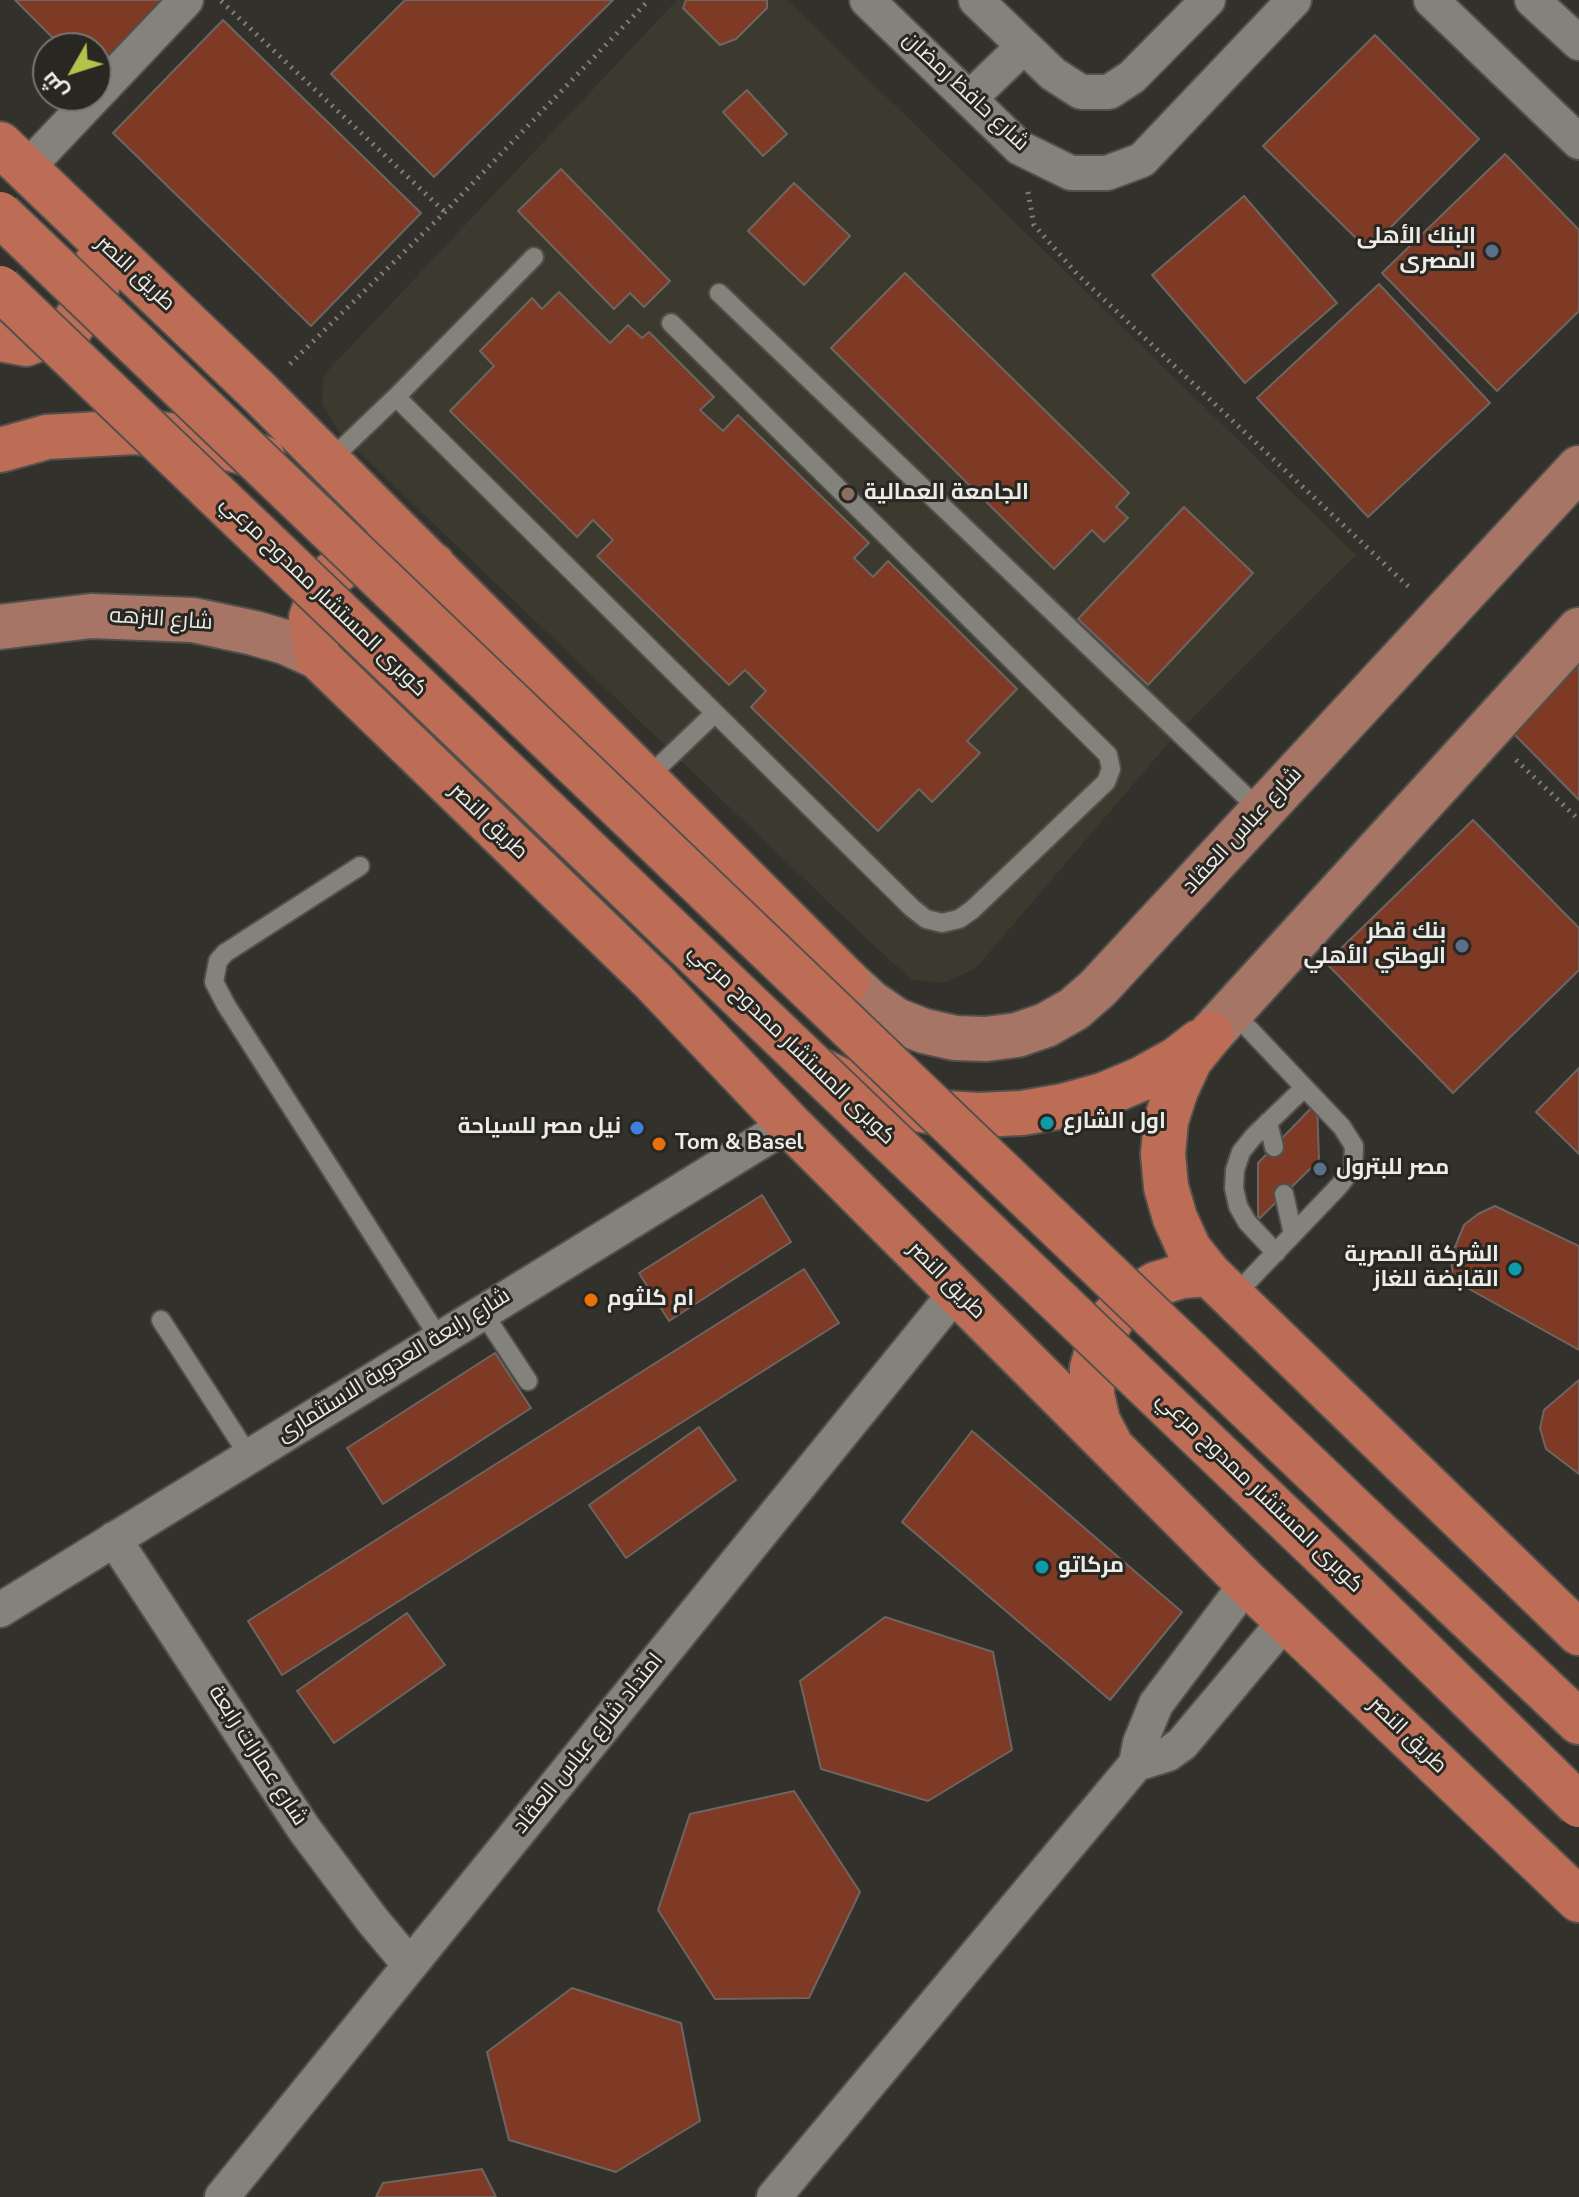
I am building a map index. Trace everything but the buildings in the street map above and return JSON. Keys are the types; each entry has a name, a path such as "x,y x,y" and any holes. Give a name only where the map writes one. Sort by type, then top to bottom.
{"highway":[{"name":"طريق النصر","path":"13,157 329,461 847,981"},
{"path":"0,214 875,1053 1579,1722"},
{"path":"0,339 26,344 72,326 98,284 93,235"},
{"name":"كوبرى المستشار ممدوح مرعي","path":"0,288 1334,1565 1579,1805"},
{"path":"0,450 47,437 134,432 189,437 244,450 297,470 346,497 421,554"},
{"path":"318,657 311,618 325,580 356,556 395,551 421,554"},
{"name":"طريق النصر","path":"318,657 653,981 789,1124 1247,1583 1579,1900"},
{"path":"653,981 889,1104 933,1112 992,1115 1063,1106 1103,1095 1177,1059 1221,1023"},
{"path":"1221,1023 1190,1060 1166,1121 1163,1154 1166,1187 1189,1249 1221,1286 1579,1633"},
{"path":"1111,1446 1098,1421 1092,1395 1092,1368 1100,1341 1113,1317 1133,1298 1156,1284 1182,1276 1221,1286"}],"main road":[{"name":"شارع عباس العقاد","path":"847,981 896,1020 955,1038 986,1039 1017,1035 1046,1025 1074,1009 1098,988 1579,468"},
{"name":"شارع النزهه","path":"0,627 91,616 193,620 285,642 318,657"},
{"path":"1221,1023 1579,630"}],"street":[{"path":"112,79 186,0"},
{"name":"شارع حافظ رمضان","path":"867,0 1020,148 1071,173 1107,173 1142,160 1294,0"},
{"path":"976,0 1053,74 1081,92 1109,92 1132,77 1208,0"},
{"path":"1431,0 1579,142"},
{"path":"1532,0 1579,43"},
{"path":"969,99 1023,47"},
{"path":"13,157 74,112"},
{"name":"شارع رابعة العدوية الاستثمارى","path":"0,1610 789,1124"},
{"name":"امتداد شارع عباس العقاد","path":"222,2197 957,1291"},
{"name":"شارع عمارات رابعة","path":"114,1539 304,1829 410,1965"},
{"path":"774,2197 1136,1764 1143,1733 1156,1704 1247,1583"},
{"path":"1136,1764 1168,1754 1182,1744 1286,1620"}],"lane":[{"path":"329,461 534,257"},
{"path":"719,293 1261,811"},
{"path":"396,397 912,908 926,919 942,923 959,919 1106,782 1111,769 1108,755 671,323"},
{"path":"646,779 715,713"},
{"path":"360,866 225,953 218,961 214,982 221,999 439,1338"},
{"path":"1221,1023 1304,1088 1342,1127 1354,1146 1353,1168 1276,1253 1221,1286"},
{"path":"1276,1253 1247,1222 1238,1206 1234,1188 1235,1170 1241,1152 1304,1088"},
{"path":"1268,1122 1274,1147"},
{"path":"1284,1194 1293,1234"},
{"path":"482,1311 528,1381"},
{"path":"161,1320 249,1456"}],"path":[{"path":"220,0 445,212"},
{"path":"260,393 445,212 649,0"},
{"path":"1020,148 1034,225 1077,274 1441,617"},
{"path":"1487,733 1579,820"}],"shaded area":[{"name":"الجامعة العمالية","path":"677,0 787,0 1356,555 1178,732 976,968 944,983 912,980 870,942 340,434 322,404 323,376"}],"place":[{"name":"البنك الأهلى المصرى","path":"1492,251"},
{"name":"الجامعة العمالية","path":"848,494"},
{"name":"بنك قطر الوطني الأهلي","path":"1462,946"},
{"name":"اول الشارع","path":"1047,1123"},
{"name":"نيل مصر للسياحة","path":"637,1128"},
{"name":"Tom & Basel","path":"659,1144"},
{"name":"مصر للبترول","path":"1320,1169"},
{"name":"الشركة المصرية القابضة للغاز","path":"1515,1269"},
{"name":"ام كلثوم","path":"591,1300"},
{"name":"مركاتو","path":"1042,1567"}]}
